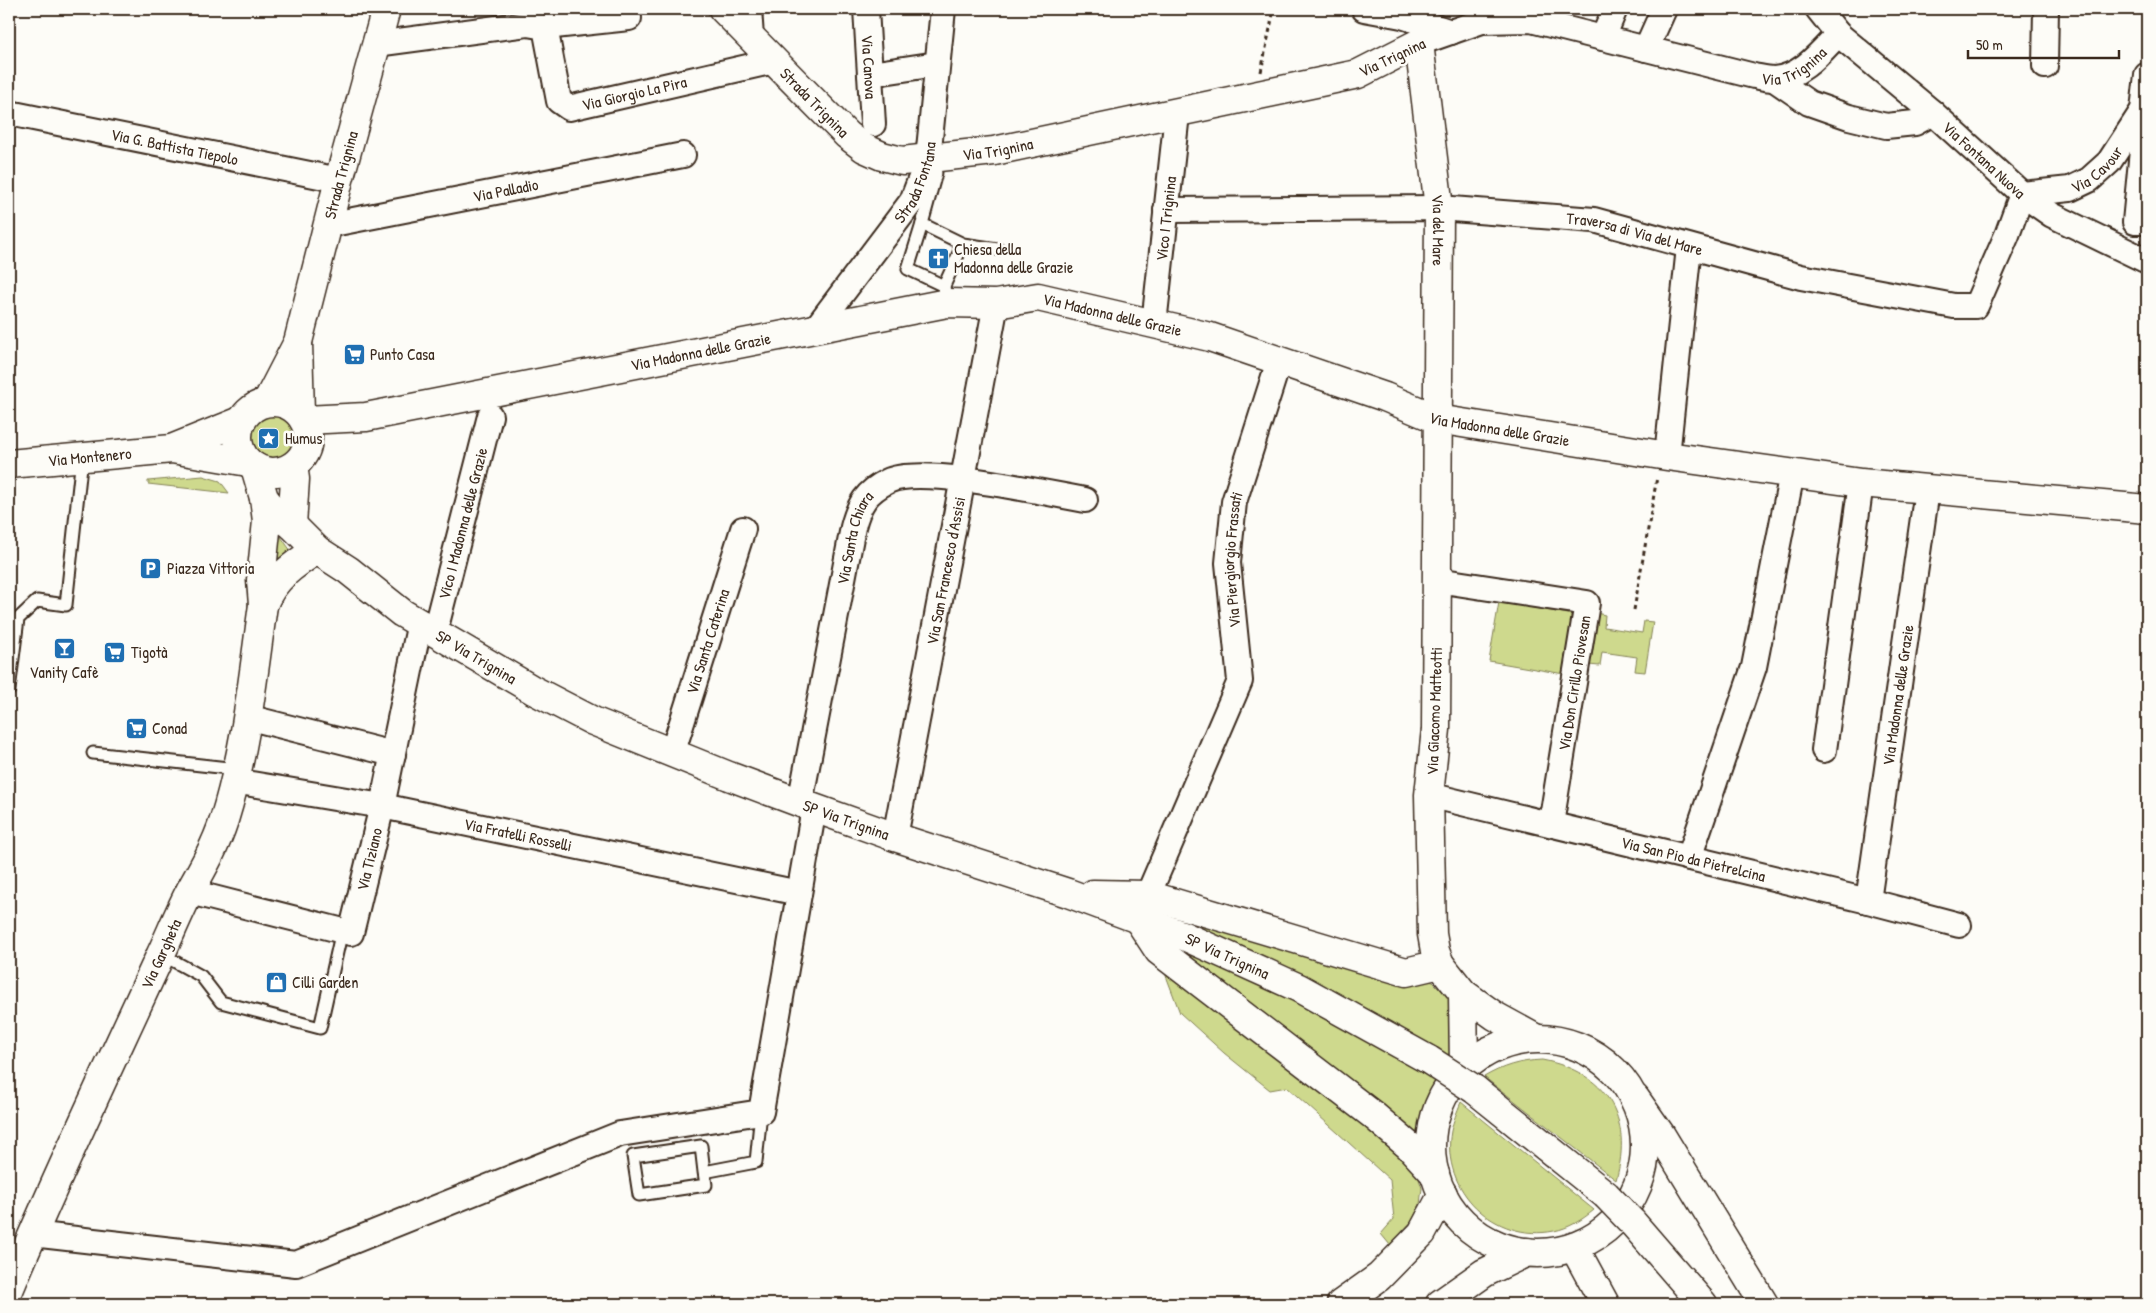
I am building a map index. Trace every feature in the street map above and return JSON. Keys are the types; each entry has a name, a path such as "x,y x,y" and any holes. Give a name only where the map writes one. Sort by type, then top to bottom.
{"main road":[{"name":"Strada Trignina","path":"267,402 298,342 339,180 386,9"},
{"name":"Strada Trignina","path":"722,9 847,135 864,148 882,156 902,161 928,159"},
{"name":"Via Trignina","path":"928,159 994,151 1177,114 1358,74 1419,43"},
{"name":"Via del Mare","path":"1419,43 1440,208 1437,419"},
{"name":"Via Madonna delle Grazie","path":"305,425 366,417 816,328 946,295 996,304 1038,297 1210,337 1385,397 1437,419 1664,455 1861,483 2147,509"},
{"name":"Strada Trignina","path":"298,342 305,425"},
{"path":"172,449 251,464 274,472 284,471 293,466 306,451 305,425 285,403 267,402 252,408 242,421 238,432 238,442 251,464 264,498 267,521 261,580 263,604"},
{"name":"Via Giacomo Matteotti","path":"1437,419 1436,729 1429,795 1432,934 1440,964 1463,993 1495,1016 1535,1038"},
{"path":"172,449 242,421"},
{"name":"Via Montenero","path":"9,464 172,449"},
{"path":"292,525 295,479 293,466"},
{"name":"SP Via Trignina","path":"264,498 277,514 292,525 317,550 348,570 402,613 428,626 533,690 593,721 672,754 895,837 1068,893 1143,907 1184,936 1299,988 1429,1060 1469,1079"},
{"path":"263,604 268,592 277,580 317,550"},
{"name":"Via Gargheta","path":"9,1290 32,1234 161,954 190,892 211,855 224,820 236,775 247,717 263,604"},
{"path":"1143,907 1406,972 1440,964"},
{"path":"1143,907 1159,951 1373,1115 1410,1146 1439,1184 1454,1212 1469,1228 1486,1240 1506,1248 1526,1252 1551,1252 1574,1247 1608,1227 1622,1212 1638,1183 1645,1157 1642,1117 1634,1098"},
{"path":"1463,993 1469,1079 1606,1195 1703,1304"},
{"path":"1469,1079 1479,1056 1496,1047 1516,1040 1535,1038 1569,1043 1594,1054 1610,1066 1624,1081 1660,1135 1764,1304"},
{"path":"1341,1304 1380,1278 1422,1233 1439,1184 1432,1136 1435,1117 1451,1083 1469,1079"},
{"path":"1574,1247 1605,1304"},
{"path":"1440,1304 1484,1273 1526,1252"}],"street":[{"path":"749,9 751,37"},
{"name":"Via Canova","path":"866,9 873,124"},
{"name":"Strada Fontana","path":"816,328 912,201 928,159 943,9"},
{"path":"1364,9 1402,16 1451,32"},
{"path":"1603,38 1615,9"},
{"path":"1646,49 1664,9"},
{"name":"Via Fontana Nuova","path":"1818,9 1838,34 1933,113 2022,194 2052,215 2147,261"},
{"path":"2045,66 2046,9"},
{"name":"Via Trignina","path":"1419,43 1482,21 1534,14 1603,38 1754,76 1774,79 1796,73 1816,58 1838,34"},
{"path":"376,44 528,24 545,27 629,18"},
{"name":"Via Giorgio La Pira","path":"545,27 559,101 569,108 774,61"},
{"path":"870,74 937,64"},
{"name":"Via Cavour","path":"2022,194 2070,189 2089,180 2109,162 2145,124 2147,75"},
{"path":"1774,79 1809,103 1848,118 1886,126 1915,122 1933,113"},
{"name":"Via G. Battista Tiepolo","path":"9,114 339,180"},
{"name":"Vico I Trignina","path":"1154,324 1177,114"},
{"path":"2145,124 2135,222 2147,222"},
{"name":"Via Palladio","path":"328,225 683,155"},
{"name":"Traversa di Via del Mare","path":"1166,210 1440,208 1594,220 1802,277 1954,306 1976,306 2007,235 2022,194"},
{"path":"1664,455 1690,247"},
{"name":"Via San Francesco d'Assisi","path":"895,837 996,304"},
{"name":"Via Piergiorgio Frassati","path":"1143,907 1240,681 1228,562 1234,502 1280,361"},
{"name":"Vico I Madonna delle Grazie","path":"428,626 490,416"},
{"path":"1689,858 1754,668 1792,473"},
{"name":"Via Santa Chiara","path":"762,1112 799,893 807,805 858,507 869,494 890,480 913,475 963,480 1085,500"},
{"path":"1824,750 1861,483"},
{"name":"Via Madonna delle Grazie","path":"1868,901 1927,490"},
{"name":"Via Santa Caterina","path":"672,754 743,529"},
{"name":"Via Don Cirillo Piovesan","path":"1437,580 1587,603 1551,824"},
{"name":"Via Tiziano","path":"342,930 351,933 393,754 428,626"},
{"path":"247,717 393,754"},
{"name":"Via Fratelli Rosselli","path":"236,775 799,893"},
{"name":"Via San Pio da Pietrelcina","path":"1429,795 1868,901 1959,925"},
{"path":"190,892 342,930"},
{"path":"32,1234 296,1264 620,1134 762,1112"}],"lane":[{"path":"928,159 936,173 908,269 946,295 963,244"},
{"path":"922,224 963,244 998,249"},
{"path":"9,690 18,619 37,601 66,605 82,457"},
{"path":"93,753 236,775"},
{"path":"161,954 201,976 221,1002 320,1028 342,930"},
{"path":"704,1172 756,1162 762,1112"},
{"path":"700,1146 704,1172 706,1185 639,1195 634,1156 700,1146"}],"path":[{"path":"1257,96 1274,9"},
{"path":"1634,610 1664,455"}],"green space":[{"path":"270,412 278,412 287,416 293,422 297,435 293,448 287,454 278,458 270,458 261,454 255,448 251,439 251,431 255,422 261,416"},
{"path":"203,476 220,481 229,493 148,484 148,481"},
{"path":"276,530 291,551 270,567"},
{"path":"1499,602 1574,615 1564,674 1489,661"},
{"path":"1596,613 1605,615 1604,627 1642,633 1644,621 1653,622 1645,672 1635,671 1637,657 1602,652 1600,666 1588,665"},
{"path":"1196,915 1433,982 1456,1005 1457,1055 1436,1085 1427,1115 1417,1173 1422,1188 1420,1204 1412,1221 1390,1245 1381,1234 1394,1219 1390,1180 1287,1087 1270,1090 1224,1053 1180,1013 1165,973"},
{"path":"1542,1060 1564,1066 1583,1075 1598,1087 1610,1101 1617,1118 1621,1136 1621,1157 1616,1180 1484,1077 1512,1065"},
{"path":"1461,1102 1594,1210 1565,1228 1532,1233 1511,1229 1493,1220 1476,1208 1463,1192 1454,1173 1450,1153 1451,1131"}],"place":[{"name":"Chiesa della Madonna delle Grazie","path":"938,258"},
{"name":"Punto Casa","path":"354,354"},
{"name":"Humus","path":"269,438"},
{"name":"Piazza Vittoria","path":"151,568"},
{"name":"Vanity Cafè","path":"64,648"},
{"name":"Tigotà","path":"115,652"},
{"name":"Conad","path":"136,728"},
{"name":"Cilli Garden","path":"276,982"}]}
